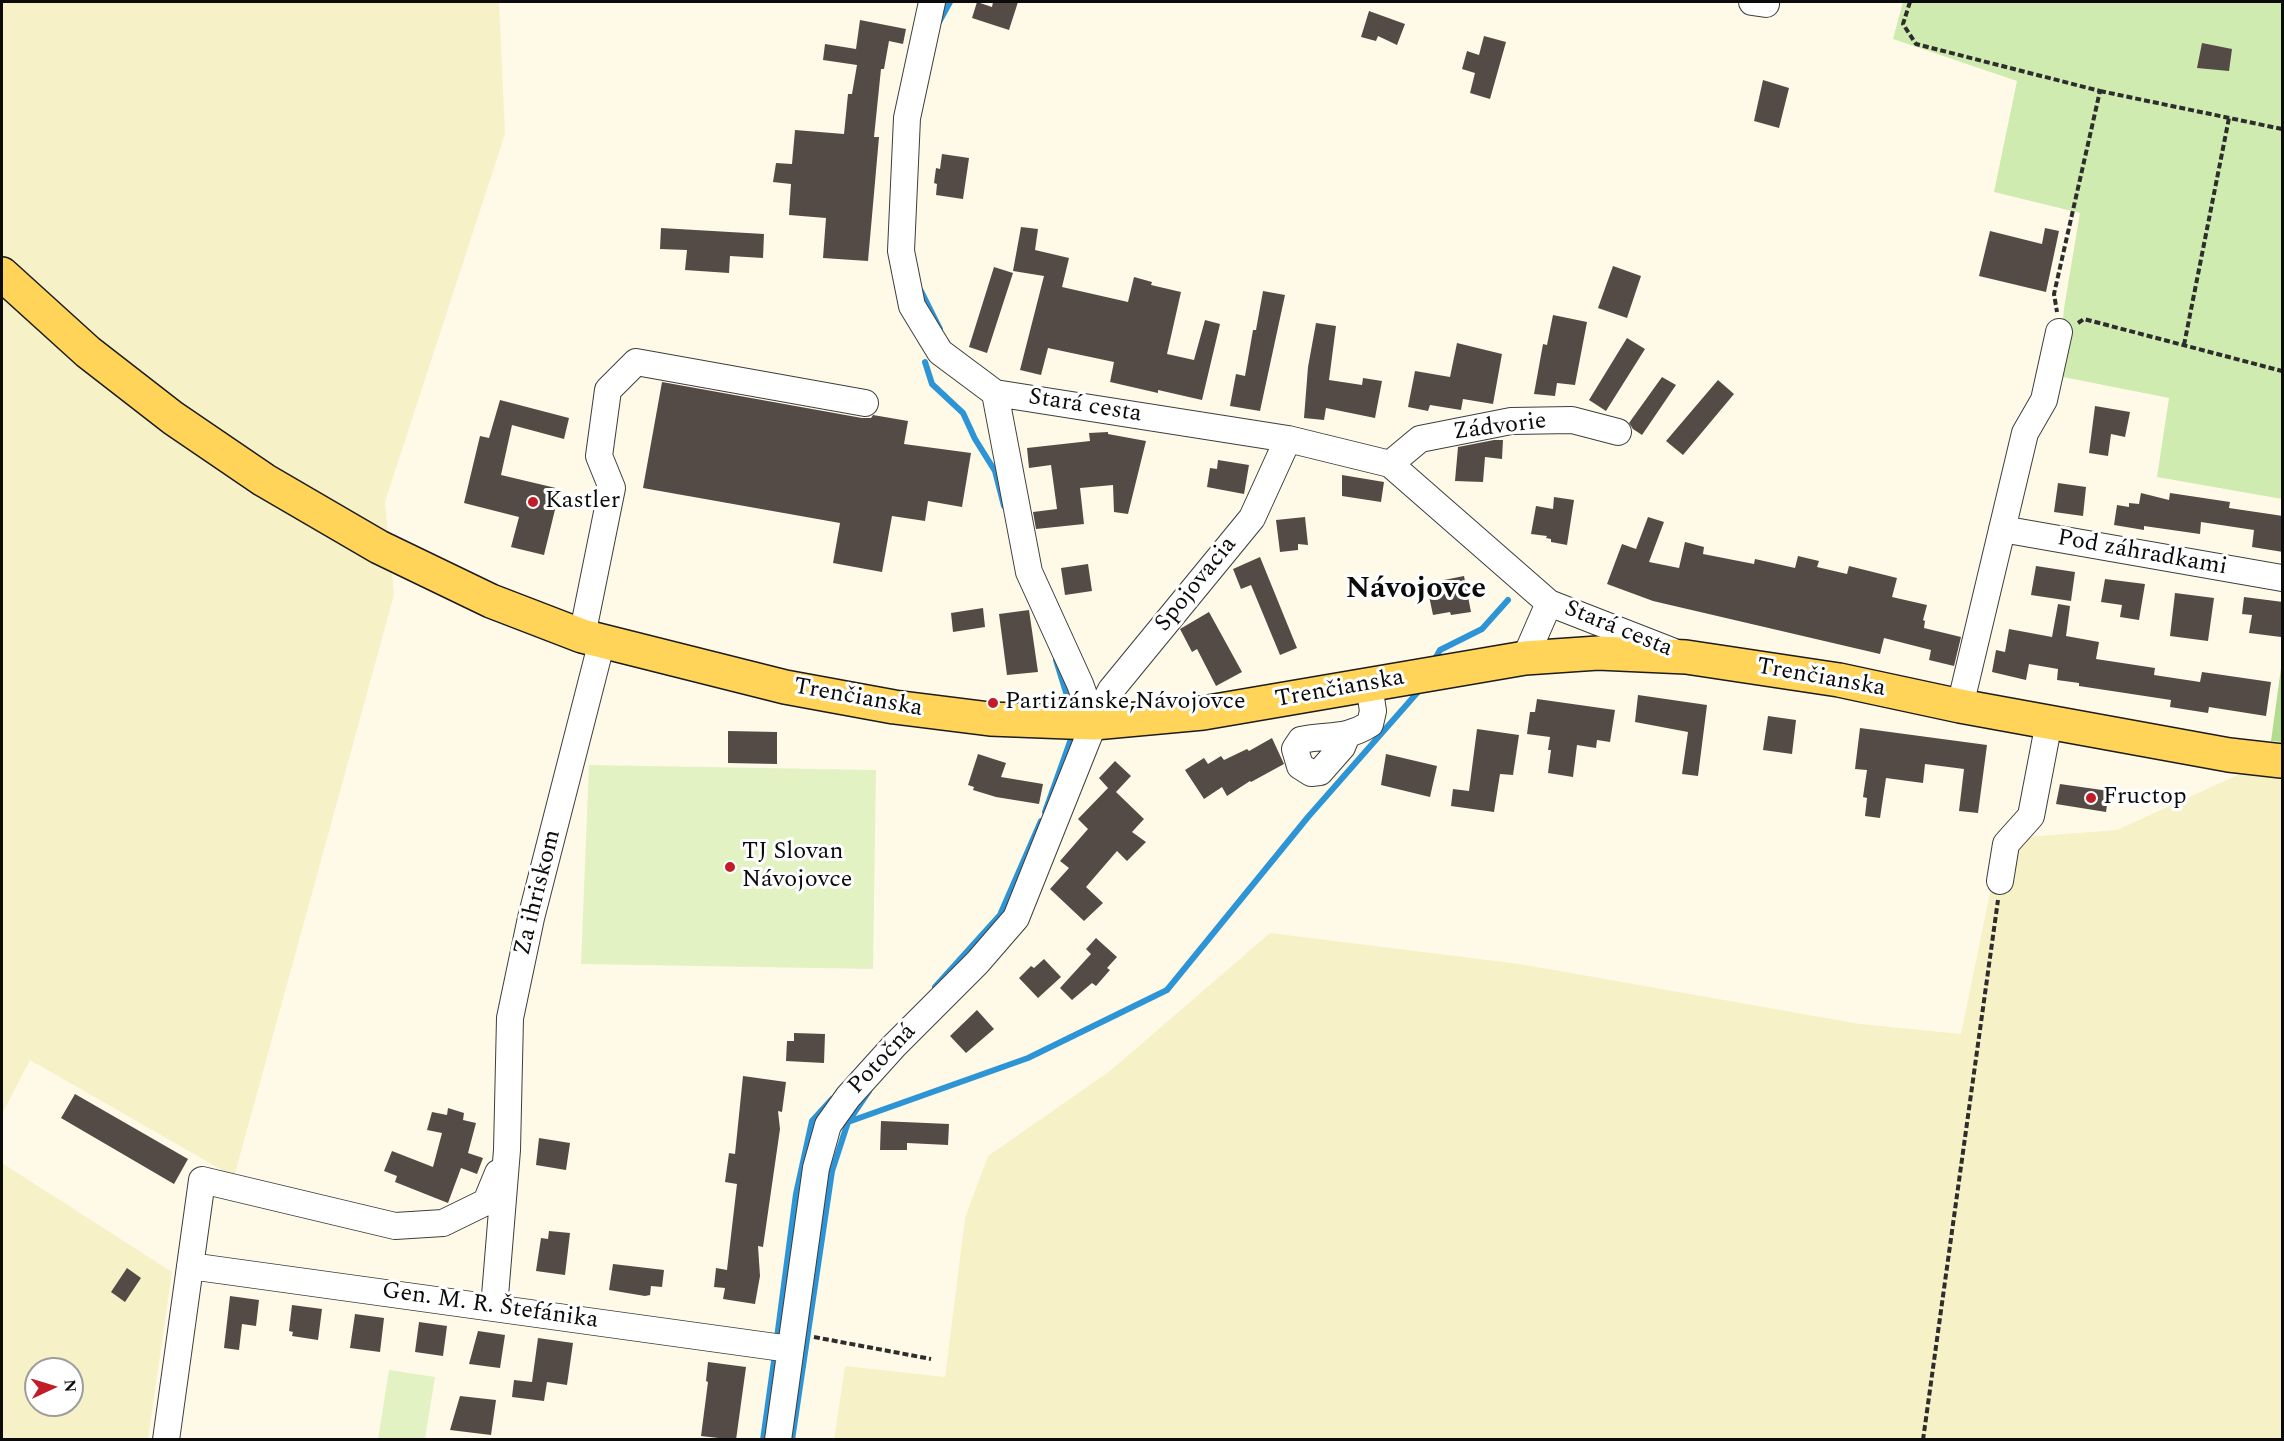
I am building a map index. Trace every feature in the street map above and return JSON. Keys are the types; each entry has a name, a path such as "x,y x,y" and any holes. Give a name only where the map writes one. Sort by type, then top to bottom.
{"main road":[{"name":"Trenčianska","path":"2,274 88,352 173,418 264,480 379,547 491,601 592,638 785,687 894,707 990,719 1094,723 1203,713 1525,658 1598,653 1686,657 1839,680 1960,706 2229,755 2283,761"}],"street":[{"name":"Stará cesta","path":"932,2 907,118 901,251 912,306 940,352 995,393 1288,439 1390,464 1549,603 1686,657"},
{"path":"1960,706 2025,433 2044,400 2059,332"},
{"name":"Za ihriskom","path":"494,1308 507,1150 510,1018 592,638 612,488 598,456 608,390 636,362 865,403"},
{"path":"995,393 1029,572 1080,684 1094,723"},
{"name":"Zádvorie","path":"1390,464 1420,439 1510,421 1572,420 1618,432"},
{"name":"Spojovacia","path":"1094,723 1111,690 1252,518 1288,439"},
{"name":"Pod záhradkami","path":"2002,529 2283,578"},
{"name":"Stará cesta","path":"1525,658 1549,603"},
{"path":"1347,735 1370,724 1373,711 1369,685"},
{"path":"2000,881 2006,844 2031,816 2049,722"},
{"name":"Potočná","path":"778,1440 816,1168 828,1125 848,1097 977,963 1016,918 1094,723"},
{"path":"166,1440 202,1180 395,1226 443,1223 486,1202 507,1150"},
{"name":"Gen. M. R. Štefánika","path":"190,1266 790,1349"}],"path":[{"path":"1910,2 1903,24 1916,44 2100,91 2283,129"},
{"path":"2100,91 2054,294 2059,332 2084,319 2283,371"},
{"path":"2184,345 2229,118"},
{"path":"1923,1440 2000,881"},
{"path":"819,1338 931,1359"}],"shaded area":[{"path":"2,2 499,2 505,134 385,502 394,595 234,1177 30,1060 2,1114"},
{"path":"2262,764 2282,764 2282,1439 834,1440 845,1366 945,1377 965,1218 988,1156 1110,1071 1270,933 1520,964 1860,1024 1961,1034 2001,839 2117,830"},
{"path":"2,1163 172,1272 148,1439 2,1439"}],"green space":[{"path":"1903,2 2282,2 2282,499 2157,477 2169,398 2058,376 2064,308 2080,213 1994,192 2017,81 1893,39"},
{"path":"2282,661 2282,742 2271,741"},
{"name":"TJ Slovan Návojovce","path":"589,765 876,770 873,969 581,964"},
{"path":"389,1370 435,1377 425,1439 378,1439"}],"building":[{"path":"977,2 992,7 993,2 1018,2 1009,30 972,18"},
{"path":"1369,11 1405,24 1397,45 1378,36 1376,41 1361,37"},
{"path":"860,20 906,29 903,44 889,41 884,69 881,69 874,137 879,137 868,261 823,258 826,218 789,215 791,184 773,182 776,163 792,164 795,130 844,134 848,94 852,94 857,65 823,60 825,44 856,49"},
{"path":"1484,36 1506,42 1490,99 1470,93 1475,73 1462,69 1467,51 1479,55"},
{"path":"2202,43 2232,49 2229,71 2197,68"},
{"path":"1763,80 1789,88 1779,128 1754,121"},
{"path":"942,154 969,158 963,199 936,195 937,184 934,183 936,168 940,169"},
{"path":"1021,227 1038,229 1035,250 1069,258 1062,287 1128,302 1134,277 1152,282 1151,285 1181,292 1167,354 1194,360 1205,320 1220,324 1202,400 1110,382 1114,362 1048,348 1041,375 1020,370 1044,276 1013,271"},
{"path":"661,228 764,234 763,258 730,256 729,273 685,270 687,250 660,249"},
{"path":"2045,228 2059,231 2046,292 1979,276 1990,231 2042,244"},
{"path":"1613,266 1641,276 1627,318 1598,308"},
{"path":"994,267 1013,273 987,353 969,347"},
{"path":"1263,291 1285,295 1260,411 1230,406 1236,374 1245,376"},
{"path":"1553,315 1587,322 1575,385 1557,383 1555,396 1534,394 1543,344 1547,345"},
{"path":"1316,323 1336,326 1329,380 1362,385 1363,378 1382,381 1375,418 1326,408 1324,420 1304,418 1308,367"},
{"path":"1627,338 1645,349 1606,411 1589,400"},
{"path":"1457,343 1502,354 1493,404 1463,399 1461,410 1430,405 1428,411 1408,407 1415,371 1450,377"},
{"path":"1662,377 1676,385 1642,435 1629,423"},
{"path":"1718,380 1734,394 1683,455 1666,441"},
{"path":"662,382 862,418 871,418 873,415 908,421 904,444 971,453 962,507 928,501 925,521 892,516 882,572 833,563 840,523 643,488"},
{"path":"500,400 569,418 564,439 512,425 501,475 560,489 544,555 511,547 519,517 464,503 480,436 489,438"},
{"path":"2095,406 2130,412 2125,437 2111,434 2108,456 2089,453"},
{"path":"1108,432 1108,434 1146,441 1128,514 1114,512 1113,485 1080,488 1084,524 1036,529 1033,512 1057,509 1051,465 1029,468 1027,448 1090,441 1089,433"},
{"path":"1503,440 1502,459 1485,457 1483,482 1455,481 1458,447"},
{"path":"1218,460 1249,465 1244,494 1207,487 1210,468 1217,469"},
{"path":"1342,475 1384,482 1381,502 1342,496"},
{"path":"2058,483 2086,487 2083,516 2054,512"},
{"path":"2141,493 2169,500 2170,493 2230,502 2229,508 2283,516 2283,552 2252,547 2254,530 2201,522 2200,534 2144,526 2144,530 2114,525 2117,505 2129,507 2129,503 2139,504"},
{"path":"1554,497 1574,500 1567,545 1551,542 1551,539 1546,538 1547,536 1531,534 1536,506 1553,509"},
{"path":"1305,517 1308,545 1298,544 1298,550 1280,552 1276,520"},
{"path":"1648,517 1664,522 1649,562 1679,568 1685,542 1704,547 1703,554 1754,564 1755,559 1795,568 1798,556 1819,561 1817,567 1847,574 1849,566 1897,578 1892,597 1927,605 1923,620 1925,621 1924,628 1961,637 1954,666 1929,660 1931,650 1884,638 1880,654 1653,601 1607,584 1622,544 1636,549"},
{"path":"1260,557 1297,648 1280,655 1251,585 1241,589 1233,569"},
{"path":"1088,564 1092,591 1065,595 1061,568"},
{"path":"2036,566 2075,572 2071,601 2031,595"},
{"path":"1464,576 1471,612 1433,615 1429,596 1447,593 1444,580"},
{"path":"2105,579 2145,584 2139,620 2120,617 2122,605 2101,602"},
{"path":"2175,593 2214,598 2208,641 2170,636"},
{"path":"2244,597 2283,602 2281,637 2249,633 2252,615 2242,614"},
{"path":"2058,604 2070,606 2066,636 2099,642 2096,659 2155,668 2154,675 2200,682 2202,672 2271,682 2266,716 2209,707 2208,713 2170,707 2171,700 2079,686 2079,683 2057,680 2058,669 2029,664 2026,680 1992,672 1996,650 2005,652 2009,629 2052,637"},
{"path":"983,608 985,627 953,632 951,613"},
{"path":"1029,610 1038,672 1007,675 999,614"},
{"path":"1209,612 1242,672 1216,686 1197,649 1192,652 1180,629"},
{"path":"1638,695 1707,705 1698,776 1682,774 1688,732 1635,722"},
{"path":"1537,699 1615,710 1610,742 1597,740 1596,748 1577,745 1573,777 1548,773 1550,737 1527,734 1530,712 1535,712"},
{"path":"1768,716 1796,720 1792,754 1763,750"},
{"path":"1860,728 1987,745 1978,813 1959,811 1964,769 1925,764 1923,783 1886,778 1880,818 1865,816 1867,798 1863,797 1867,770 1855,769"},
{"path":"1477,729 1519,735 1513,775 1500,774 1494,812 1451,806 1453,789 1469,791"},
{"path":"728,731 777,732 777,764 728,763"},
{"path":"1272,738 1284,764 1250,781 1227,796 1222,787 1204,799 1185,770 1204,758 1208,764 1221,756 1224,760 1247,749 1249,751"},
{"path":"978,754 1006,763 1001,777 1043,784 1039,804 996,797 973,790 974,787 968,785"},
{"path":"1386,754 1437,766 1430,797 1381,785"},
{"path":"1115,761 1131,776 1116,792 1144,819 1132,832 1146,842 1127,861 1117,851 1086,887 1103,903 1084,921 1050,889 1069,868 1060,861 1088,829 1078,819 1108,788 1099,778"},
{"path":"2060,784 2109,791 2106,812 2056,804"},
{"path":"1096,938 1117,957 1107,968 1110,970 1096,986 1092,983 1072,1000 1060,988 1091,954 1086,949"},
{"path":"1044,959 1061,977 1038,998 1019,978 1031,966 1034,968"},
{"path":"977,1010 994,1029 966,1053 950,1036"},
{"path":"794,1033 825,1034 824,1063 786,1061 787,1041 794,1041"},
{"path":"743,1076 786,1082 782,1112 778,1111 780,1129 763,1247 758,1246 760,1276 755,1304 723,1299 725,1288 714,1287 716,1268 727,1270 737,1184 725,1182 729,1153 735,1154"},
{"path":"75,1094 188,1159 174,1184 61,1118"},
{"path":"448,1108 464,1113 463,1120 476,1123 468,1153 483,1158 477,1174 461,1168 448,1203 395,1182 397,1176 384,1171 392,1151 433,1167 442,1133 427,1130 432,1112 447,1115"},
{"path":"881,1121 949,1124 948,1145 907,1143 907,1150 880,1150"},
{"path":"539,1138 570,1143 566,1170 536,1165"},
{"path":"549,1231 570,1233 565,1275 536,1271 541,1238 548,1239"},
{"path":"613,1264 664,1270 662,1287 651,1286 650,1295 645,1296 609,1290"},
{"path":"127,1268 141,1278 125,1302 111,1292"},
{"path":"230,1296 259,1300 256,1326 242,1324 239,1350 224,1348"},
{"path":"292,1305 322,1309 318,1340 292,1336 293,1332 289,1331"},
{"path":"355,1314 384,1318 380,1352 350,1348"},
{"path":"419,1322 447,1326 443,1356 415,1352"},
{"path":"478,1331 505,1335 500,1368 469,1364"},
{"path":"538,1338 573,1343 567,1385 547,1382 544,1401 512,1397 514,1380 532,1382"},
{"path":"708,1362 746,1367 736,1440 701,1436 708,1382 706,1381"},
{"path":"460,1396 496,1400 491,1435 450,1430"}],"waterway":[{"path":"939,22 950,2"},
{"path":"921,291 940,329"},
{"path":"925,362 932,384 963,413 975,439 995,471 1004,506"},
{"path":"1436,657 1440,650 1482,629 1508,600"},
{"path":"1056,660 1069,702"},
{"path":"848,1122 1028,1058 1167,990 1308,817 1417,693"},
{"path":"1045,812 1071,739"},
{"path":"935,987 1000,915 1041,821"},
{"path":"792,1440 832,1171 848,1122 869,1091"},
{"path":"777,1338 796,1194 812,1121 832,1099"},
{"path":"763,1440 775,1354"}],"place":[{"name":"Kastler","path":"533,502"},
{"name":"Partizánske,Návojovce","path":"993,703"},
{"name":"Fructop","path":"2091,798"},
{"name":"TJ Slovan Návojovce","path":"730,867"}],"district":[{"name":"Návojovce","path":"1416,591"}]}
